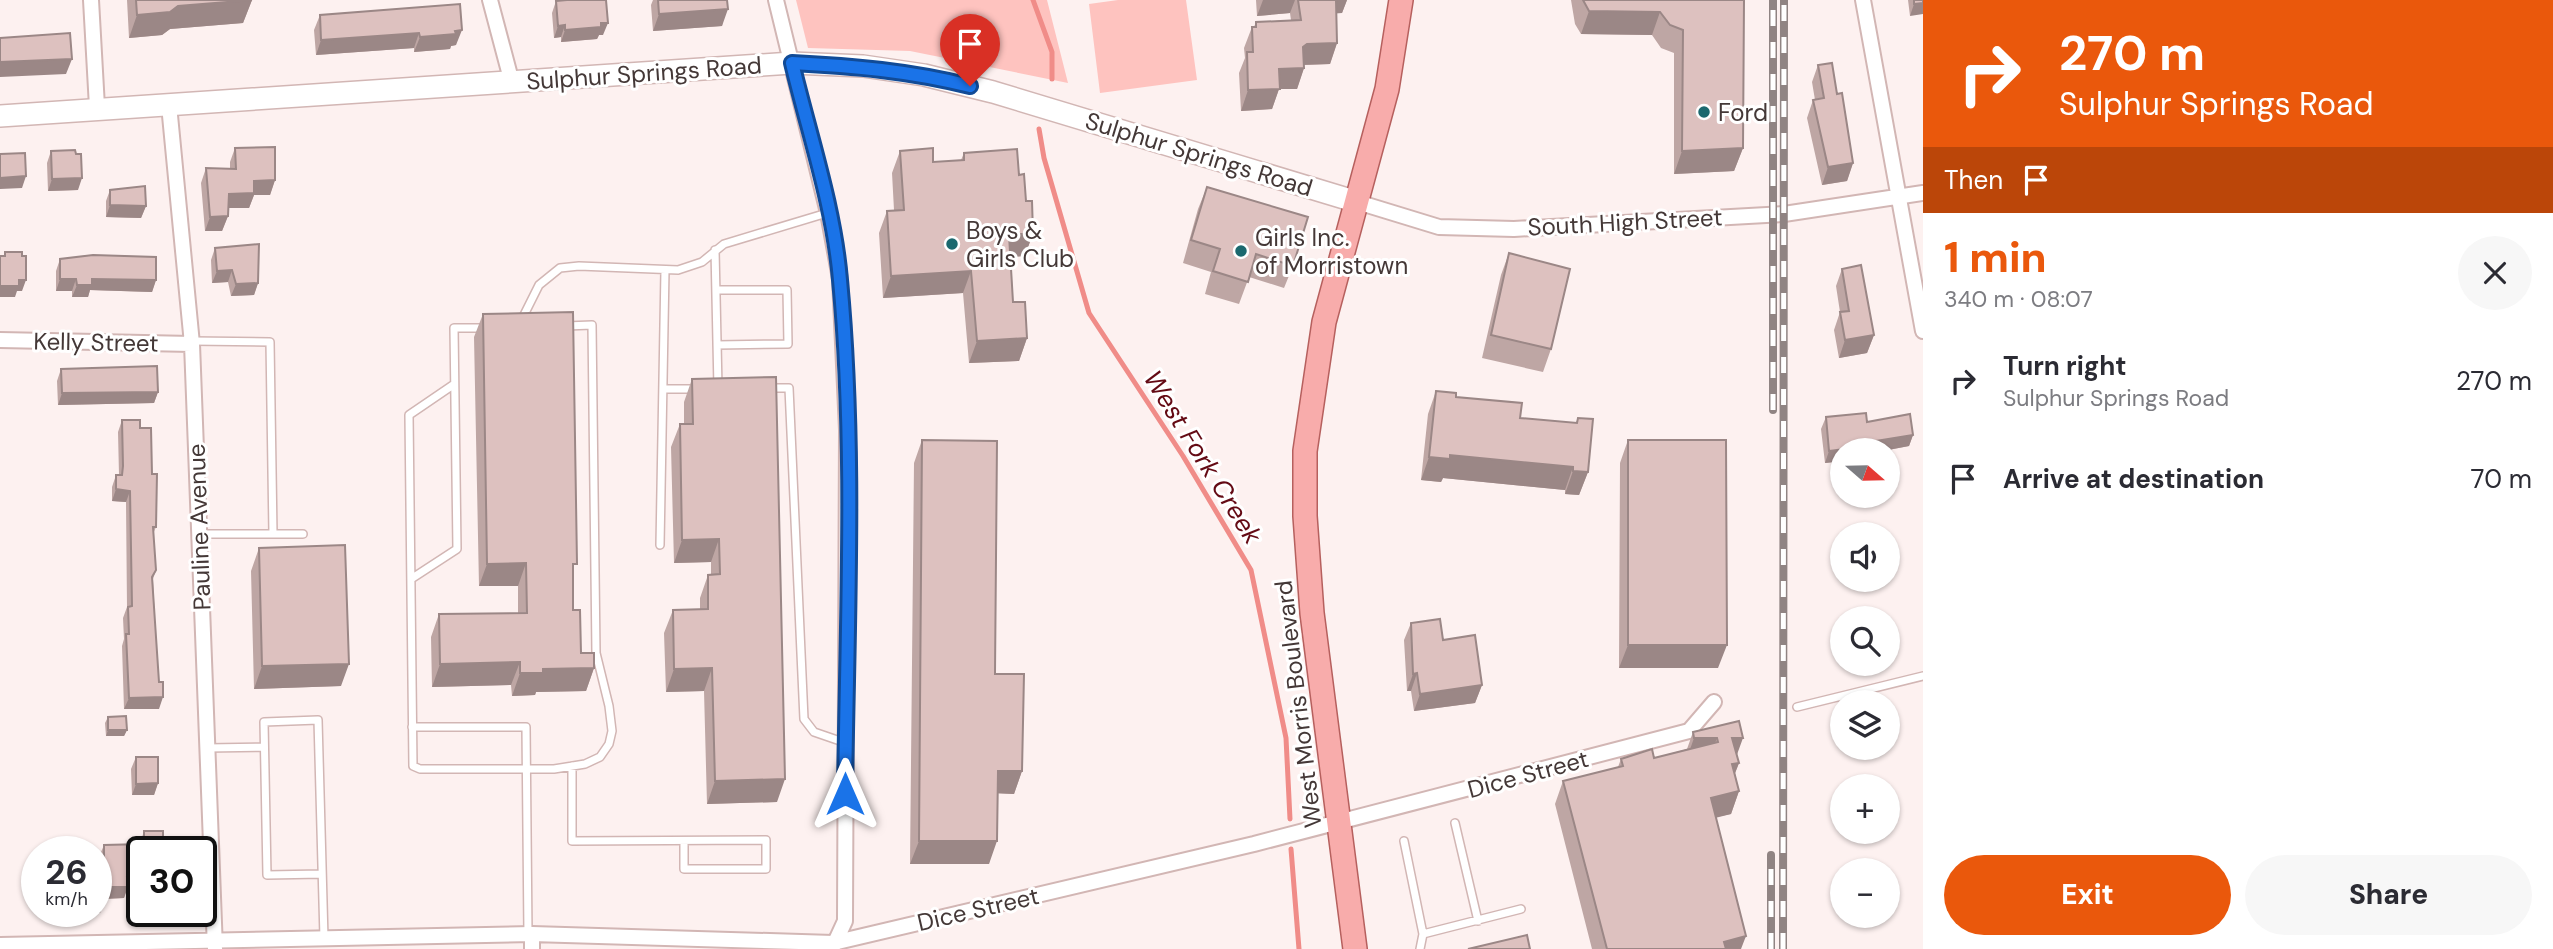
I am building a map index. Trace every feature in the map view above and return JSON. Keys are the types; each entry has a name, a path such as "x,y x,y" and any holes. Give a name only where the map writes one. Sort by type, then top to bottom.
{"main road":[{"name":"West Morris Boulevard","path":"1355,949 1308,576 1306,452 1314,375 1324,322 1354,201 1387,89 1401,0"}],"street":[{"path":"91,0 97,107"},
{"path":"490,0 512,83"},
{"path":"776,0 828,213 840,278 847,429 845,921 833,946"},
{"path":"1863,0 1923,331"},
{"name":"Sulphur Springs Road","path":"0,116 97,107 169,105 792,63 863,66 925,75 993,92 1354,201"},
{"name":"Pauline Avenue","path":"169,105 191,342 215,945"},
{"name":"South High Street","path":"1354,201 1439,227 1514,229 1784,214 1923,193"},
{"name":"Kelly Street","path":"0,340 191,342"},
{"name":"Dice Street","path":"0,945 215,945 324,938 530,934 833,946 1488,785 1689,731 1714,702"},
{"path":"530,934 532,949"}],"lane":[{"path":"532,327 520,327 526,306 539,285 560,268 579,266 678,270 702,261 724,244 828,213"},
{"path":"715,250 718,389"},
{"path":"660,545 664,270"},
{"path":"716,290 787,289 788,344 717,345"},
{"path":"453,385 409,415 413,766 420,769 526,769 572,766 600,757 612,731 596,653 592,325 556,326"},
{"path":"411,579 457,549 454,328 494,328"},
{"path":"191,342 270,342 273,534"},
{"path":"754,388 789,388 803,719 814,732 846,743"},
{"path":"663,389 730,389"},
{"path":"199,534 303,534"},
{"path":"1797,707 1923,676"},
{"path":"321,874 267,875 264,722 318,720 324,938"},
{"path":"412,727 526,727 530,934"},
{"path":"207,748 264,747"},
{"path":"572,766 572,841 766,840 766,869 684,869 684,841"},
{"path":"1455,822 1478,921"},
{"path":"1404,841 1423,934 1420,949"},
{"path":"1423,934 1521,909"}],"shaded area":[{"path":"796,0 1047,0 1068,83 910,51 808,48"},
{"path":"1118,0 1186,0 1197,80 1100,93 1089,4"}],"building":[{"path":"136,0 252,0 178,6 170,12 137,15"},
{"path":"606,0 608,23 601,23 601,27 565,30 565,25 558,26 556,1"},
{"path":"658,0 727,0 728,9 659,14"},
{"path":"1298,0 1336,0 1337,43 1307,44 1303,47 1304,68 1279,69 1280,89 1248,90 1247,52 1253,52 1252,27 1256,27 1256,22 1301,20"},
{"name":"Ford","path":"1583,0 1744,0 1743,148 1682,151 1683,30 1670,25 1660,12 1589,11"},
{"path":"1914,0 1923,0 1923,3 1914,4"},
{"path":"460,4 462,30 455,31 456,34 420,37 419,33 321,40 320,15"},
{"path":"70,33 72,59 0,62 0,38"},
{"path":"1832,63 1837,94 1842,93 1853,163 1828,167 1813,100 1824,98 1818,65"},
{"path":"275,147 275,180 254,181 254,193 229,194 228,216 210,217 206,168 236,169 235,148"},
{"name":"Boys & Girls Club","path":"933,148 933,162 964,160 964,153 1017,149 1019,175 1024,174 1026,201 1032,201 1033,233 1009,235 1013,302 1025,302 1027,338 977,341 971,271 891,276 887,211 904,210 900,151"},
{"path":"75,150 76,154 81,154 82,178 52,179 51,151"},
{"path":"25,153 26,176 0,178 0,154"},
{"path":"145,186 146,206 110,205 110,190"},
{"name":"Girls Inc. of Morristown","path":"1207,187 1308,217 1293,266 1256,254 1248,282 1213,271 1220,249 1191,240"},
{"path":"259,244 258,283 236,284 232,270 217,271 215,248"},
{"path":"5,252 22,252 22,256 26,256 26,280 19,280 19,286 0,286 0,256 5,256"},
{"path":"1509,253 1570,269 1551,349 1491,335"},
{"path":"93,255 156,257 156,280 92,279 92,285 77,285 76,279 60,279 60,259"},
{"path":"1861,265 1874,335 1845,340 1840,312 1849,311 1842,269"},
{"path":"573,312 577,564 573,564 573,610 580,610 581,653 594,653 594,668 543,669 543,673 520,673 520,662 440,664 439,614 527,613 526,563 487,564 483,314"},
{"path":"157,366 158,392 62,393 61,369"},
{"path":"776,377 785,779 715,781 712,668 674,669 673,610 708,609 708,575 720,574 719,539 682,540 680,424 693,424 692,379"},
{"path":"1436,391 1456,393 1456,397 1522,403 1520,418 1577,423 1578,418 1593,419 1588,472 1573,471 1573,467 1450,455 1450,459 1429,457"},
{"path":"1866,413 1867,422 1910,414 1913,435 1894,438 1830,438 1829,451 1826,417"},
{"path":"122,420 140,420 140,428 151,428 152,474 157,474 156,527 153,527 156,570 152,577 159,682 163,682 163,697 129,698 126,634 129,634 128,607 132,606 130,491 116,489 116,475 122,475 123,466"},
{"path":"922,440 997,441 995,674 1024,674 1022,771 998,771 997,841 919,841"},
{"path":"1628,440 1726,440 1727,645 1628,645"},
{"path":"345,545 349,664 262,666 259,548"},
{"path":"1440,619 1443,640 1475,635 1482,685 1420,694 1417,673 1413,674 1411,623"},
{"path":"126,716 127,730 108,730 108,717"},
{"path":"1739,721 1743,738 1732,738 1739,763 1732,764 1739,791 1711,798 1746,936 1724,942 1726,949 1607,949 1563,781 1623,766 1621,759 1652,749 1654,758 1718,742 1717,738 1694,738 1693,732"},
{"path":"136,757 158,757 158,783 136,784"},
{"path":"144,831 163,831 163,836 144,836"},
{"path":"126,844 126,887 112,887 112,845"},
{"path":"1527,935 1530,949 1468,949"}],"waterway":[{"name":"West Fork Creek","path":"1033,0 1052,52 1052,79"},
{"name":"West Fork Creek","path":"1039,129 1044,158 1089,313 1183,456 1251,570 1286,738 1290,819"},
{"name":"West Fork Creek","path":"1291,849 1299,949"}],"railway":[{"path":"1773,0 1773,410"},
{"path":"1783,949 1784,0"},
{"path":"1771,855 1771,949"}],"place":[{"name":"Ford","path":"1704,112"},
{"name":"Boys & Girls Club","path":"952,244"},
{"name":"Girls Inc. of Morristown","path":"1241,251"}],"route":[{"path":"845,794 847,429 840,278 828,213 792,63 863,66 925,75 970,86"}]}
